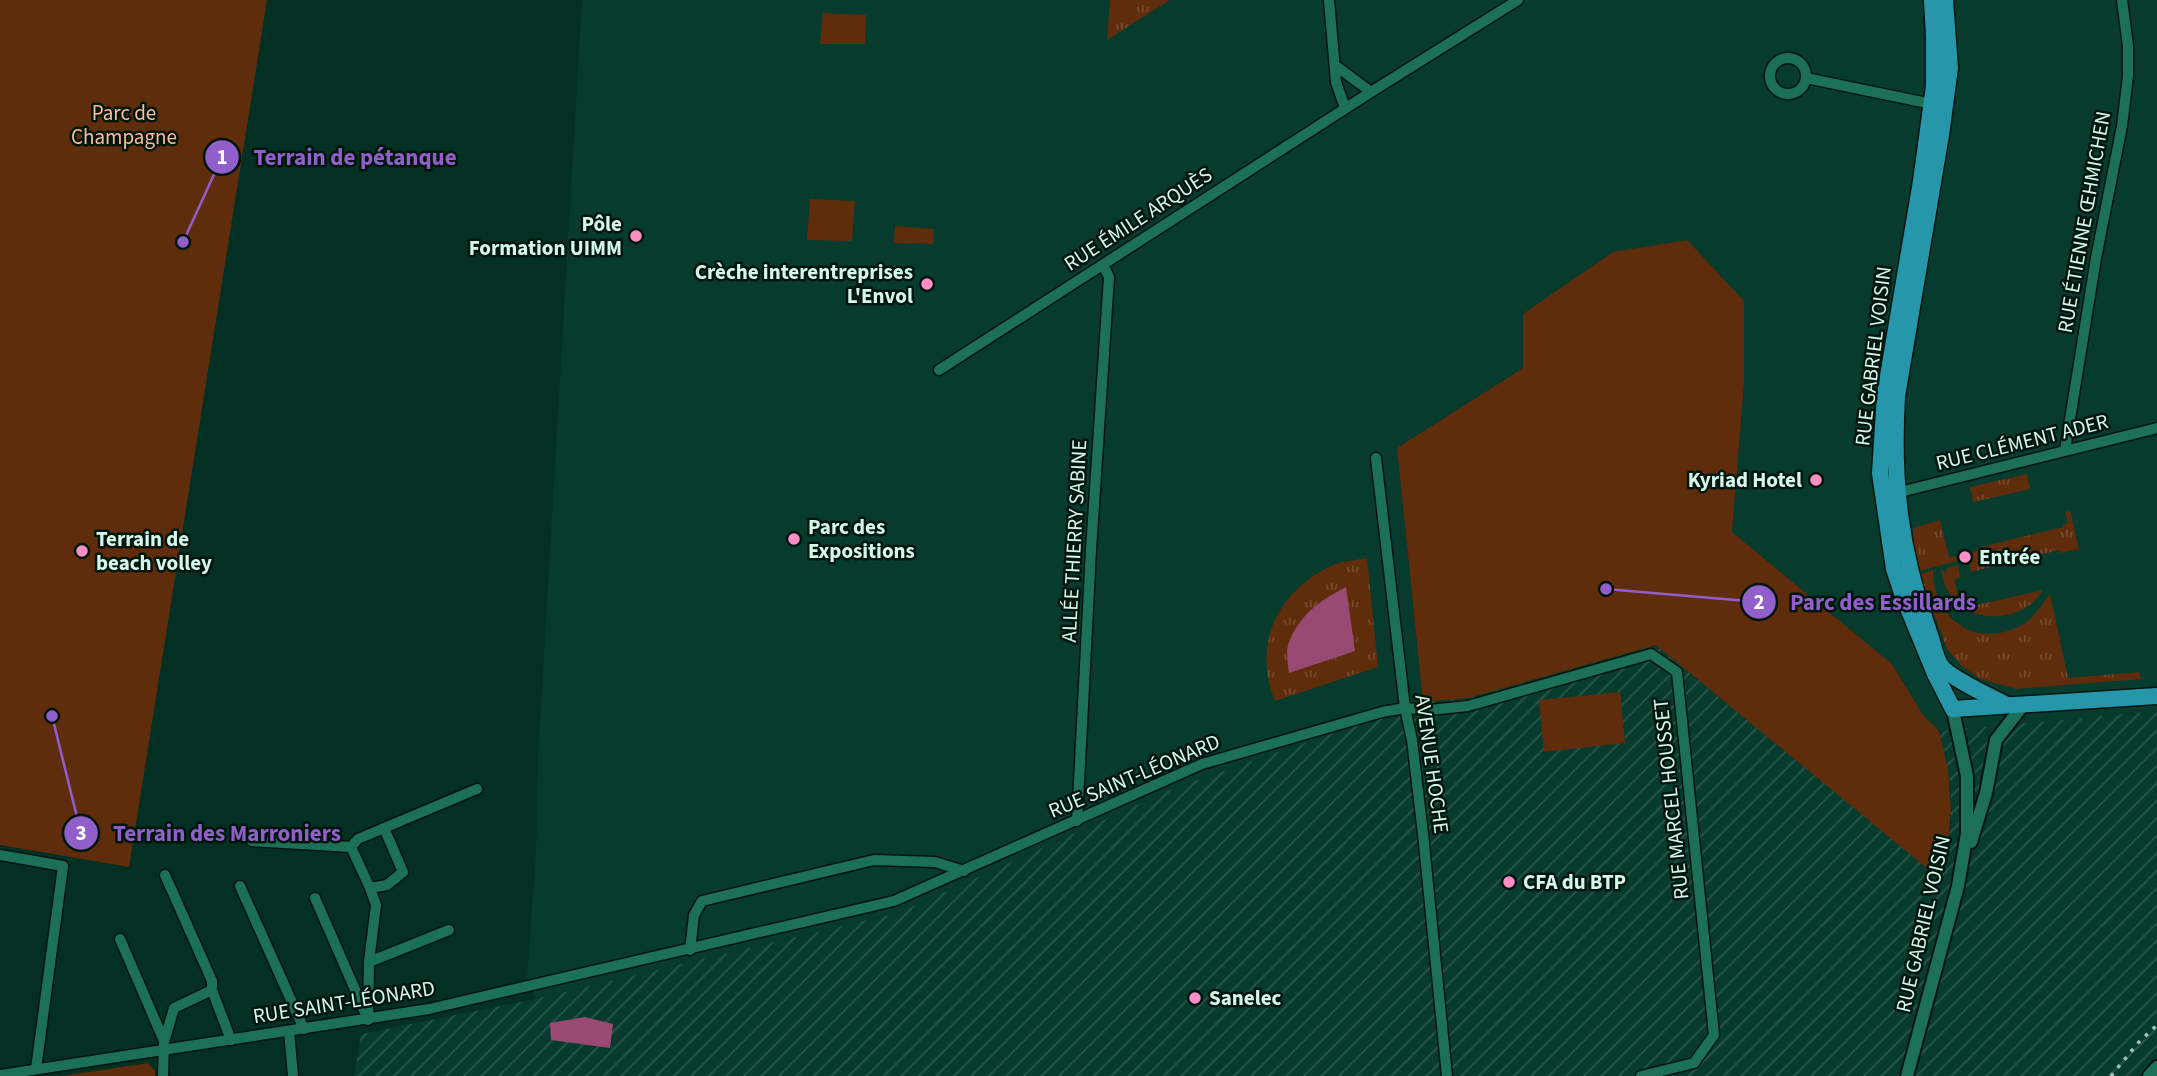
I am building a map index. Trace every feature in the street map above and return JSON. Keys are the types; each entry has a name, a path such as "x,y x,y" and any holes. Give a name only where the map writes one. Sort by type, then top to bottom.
{"main road":[{"name":"RUE GABRIEL VOISIN","path":"1932,0 1932,104 1885,394 1880,473 1894,569 1930,663 1953,709"},
{"path":"1945,0 1950,68 1897,396 1896,492 1901,534 1910,574 1942,667 2007,705"},
{"path":"1953,709 2157,696"}],"street":[{"path":"1329,0 1336,82 1345,108"},
{"name":"RUE ÉMILE ARQUÈS","path":"939,370 1345,108 1518,0"},
{"name":"RUE ÉTIENNE ŒHMICHEN","path":"2065,450 2096,258 2122,126 2128,76 2122,0"},
{"path":"1336,66 1371,92"},
{"path":"1806,78 1932,104"},
{"name":"ALLÉE THIERRY SABINE","path":"1077,821 1109,277 1103,265"},
{"name":"RUE CLÉMENT ADER","path":"1896,492 2157,428"},
{"name":"AVENUE HOCHE","path":"1376,458 1405,708 1412,740 1423,834 1447,1076"},
{"name":"RUE MARCEL HOUSSET","path":"1405,708 1430,710 1468,706 1651,654 1677,672 1714,1035 1694,1063 1642,1076"},
{"path":"1942,667 1953,709"},
{"path":"1958,886 1986,793 1993,749 2001,730 2024,704"},
{"name":"RUE SAINT-LÉONARD","path":"0,1075 164,1046 231,1040 442,1006 894,901 1202,764 1382,712 1405,708"},
{"name":"RUE GABRIEL VOISIN","path":"1907,1076 1958,886 1967,833 1967,786 1953,709"},
{"path":"351,847 358,839 477,789"},
{"path":"370,888 387,884 403,872 384,828"},
{"path":"252,841 351,847"},
{"path":"351,847 376,905 369,962 368,1020"},
{"path":"0,855 63,866 36,1069"},
{"path":"690,950 694,915 702,901 874,860 935,862 964,871"},
{"path":"165,875 212,981 212,990 231,1040"},
{"path":"240,886 304,1029"},
{"path":"316,898 368,1020"},
{"path":"369,962 449,930"},
{"path":"120,939 164,1046"},
{"path":"163,1076 164,1046 174,1008 212,990"},
{"path":"289,1031 293,1076"},
{"path":"2149,1076 2157,1067"}],"shaded area":[{"path":"582,0 2157,0 2157,711 1939,731 1923,715 1892,664 1732,532 1744,384 1744,301 1523,314 1523,368 1397,448 1423,702 1172,789 901,912 535,999 527,977"},
{"path":"1346,587 1355,651 1289,673 1287,655 1292,635 1311,610"},
{"path":"1656,645 1940,878 1951,825 1951,810 1950,782 1939,731 2157,711 2157,1076 354,1076 361,1034 535,999 901,912 1172,789 1423,702 1468,698"},
{"path":"585,1017 613,1024 610,1048 551,1040 550,1023"}],"green space":[{"name":"Parc de Champagne","path":"0,0 267,0 129,867 0,845"},
{"path":"1110,0 1170,0 1107,40"},
{"path":"823,13 866,15 865,44 820,44"},
{"path":"810,199 855,201 852,241 807,240"},
{"path":"895,226 934,229 933,244 894,243"},
{"path":"1687,240 1744,301 1744,384 1732,532 1892,664 1923,715 1939,731 1948,769 1951,810 1948,843 1940,879 1656,645 1468,698 1423,702 1397,448 1523,368 1523,314 1613,252"},
{"path":"2027,474 2030,489 1973,502 1970,487"},
{"path":"2070,511 2079,549 2060,553 2059,550 1971,572 1967,553 1977,551 1977,548 2063,527 2063,524 2068,523 2065,512"},
{"path":"1940,520 1949,557 1956,556 1957,561 1919,571 1912,545 1913,528"},
{"path":"1367,558 1378,667 1275,701 1268,679 1266,658 1275,620 1285,603 1299,587 1316,574 1336,564"},
{"path":"1958,565 1960,578 1954,579 1961,605 1953,598 1944,583 1941,569 1946,574 1947,568"},
{"path":"1933,570 1940,603 1960,625 1987,634 2003,632 2029,620 2050,594 2068,678 2139,672 2141,679 2016,689 1980,679 1962,666 1947,649 1920,575"},
{"path":"2043,590 2033,602 2021,610 1992,616 1978,614 1961,605 1967,604 1968,607"},
{"path":"1620,692 1625,743 1544,752 1539,700"},
{"path":"148,1063 155,1071 155,1076 62,1076"}],"railway":[{"path":"2111,1076 2157,1025"}],"place":[{"name":"Pôle Formation UIMM","path":"636,236"},
{"name":"Terrain de pétanque","path":"183,242"},
{"name":"Crèche interentreprises L'Envol","path":"927,284"},
{"name":"Kyriad Hotel","path":"1816,480"},
{"name":"Parc des Expositions","path":"794,539"},
{"name":"Terrain de beach volley","path":"82,551"},
{"name":"Entrée","path":"1965,557"},
{"name":"Parc des Essillards","path":"1606,589"},
{"name":"Terrain des Marroniers","path":"52,716"},
{"name":"CFA du BTP","path":"1509,882"},
{"name":"Sanelec","path":"1195,998"}]}
